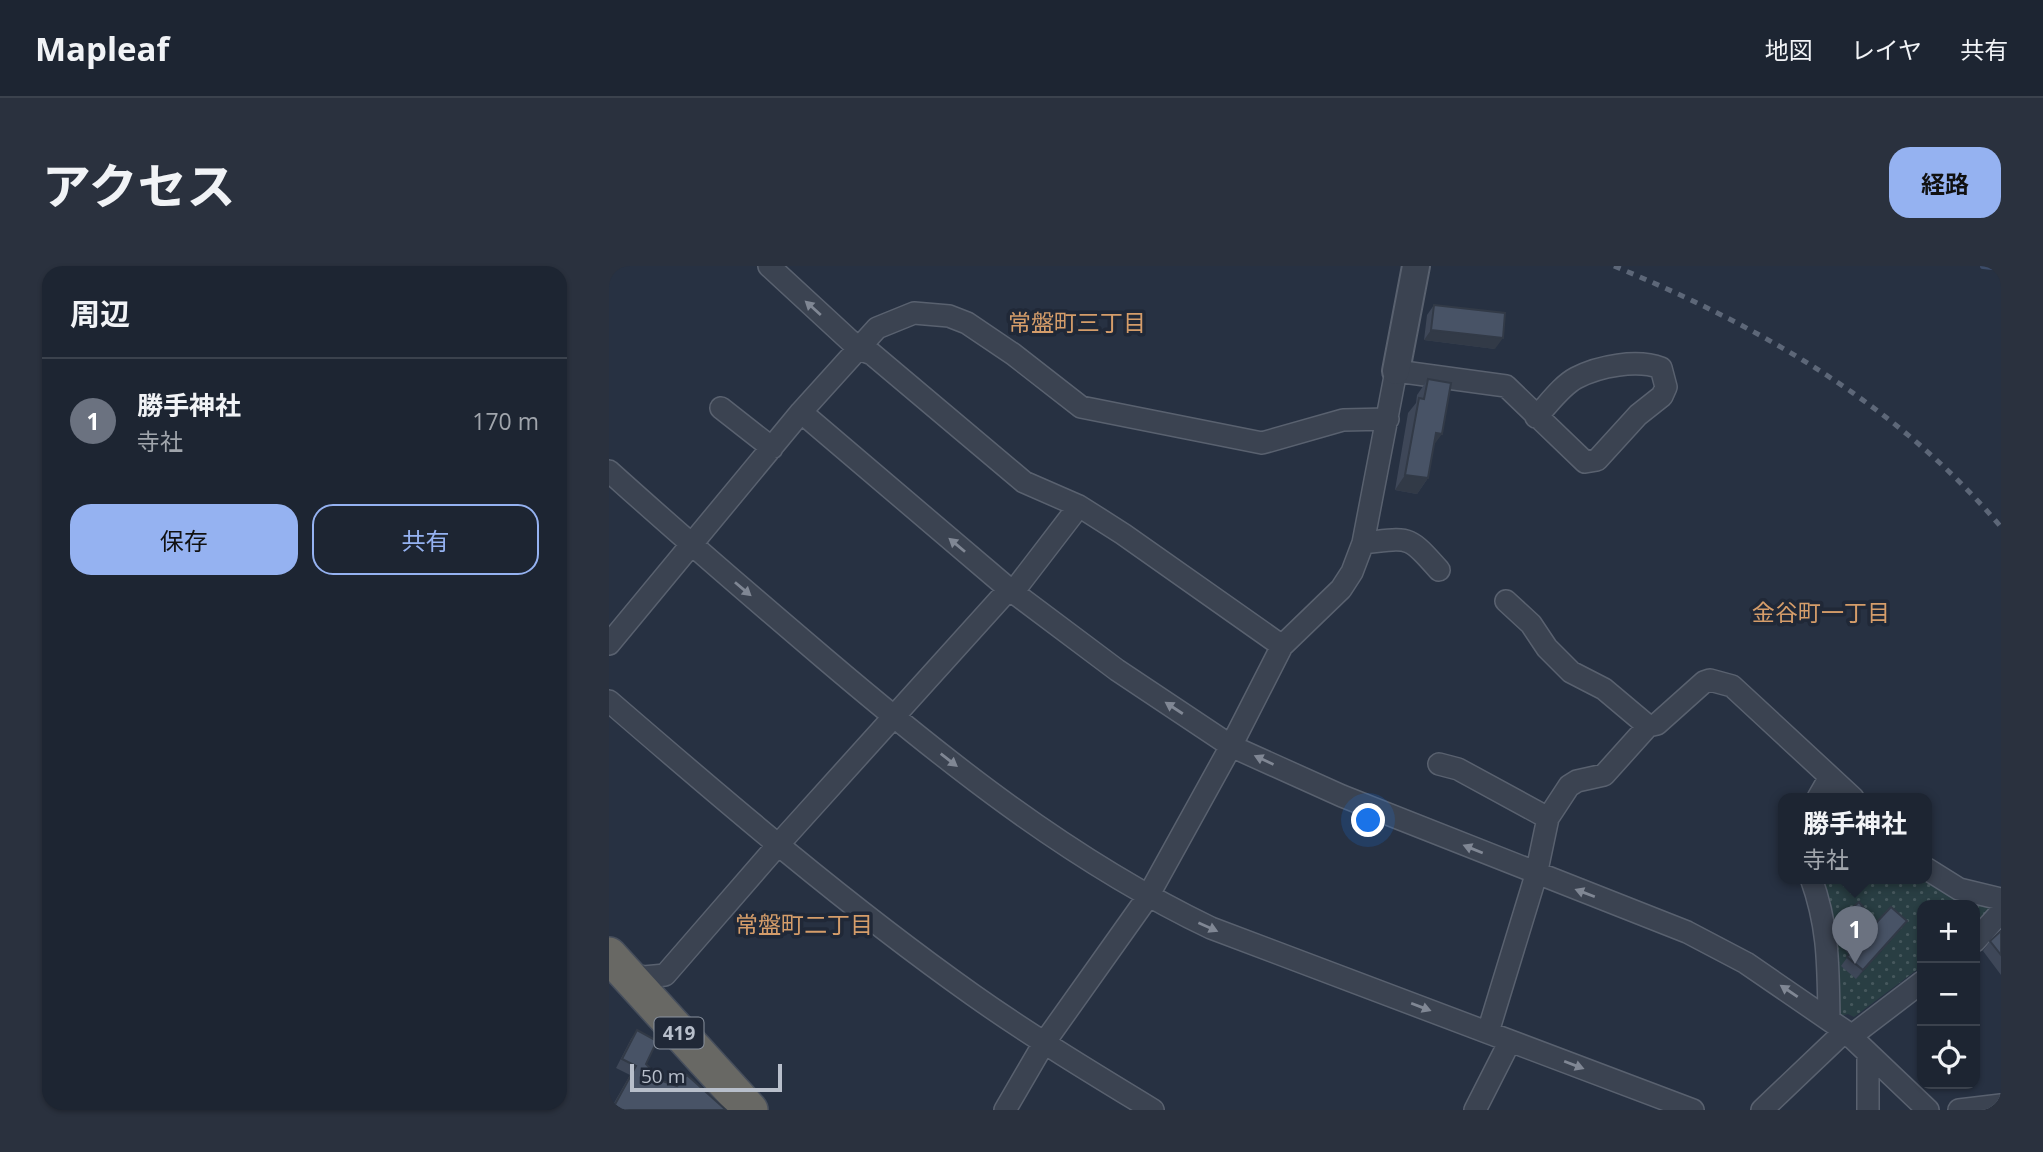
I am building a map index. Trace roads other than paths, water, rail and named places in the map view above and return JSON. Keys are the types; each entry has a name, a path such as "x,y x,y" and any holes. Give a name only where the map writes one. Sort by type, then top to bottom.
{"highway":[{"name":"419","path":"614,967 750,1110"}],"street":[{"path":"768,266 859,349 871,354 1024,481 1079,506 1282,646"},
{"path":"1005,1110 1044,1043 1147,898 1231,746 1282,646 1341,589 1363,543 1416,266"},
{"path":"609,644 801,412 877,328 895,319 927,313 967,323 1013,354 1081,407 1262,443 1343,420 1388,419"},
{"path":"1397,371 1506,386 1536,417 1585,462 1597,460 1638,415 1662,397 1666,387 1661,368 1651,364 1621,365 1574,379 1536,417"},
{"path":"721,408 772,447"},
{"path":"801,412 1011,591 1117,670 1231,746 1342,796 1687,932 1746,962 1841,1028 1929,1110"},
{"path":"609,471 691,545 895,718 1051,836 1147,898 1211,928 1693,1110"},
{"path":"614,967 644,977 665,975 777,846 1011,591 1079,506"},
{"path":"1363,543 1406,538 1415,543 1439,570"},
{"path":"1506,601 1531,624 1547,648 1571,672 1604,689 1648,726"},
{"path":"1488,1032 1537,875 1548,818 1569,786 1577,780 1604,775 1648,726 1657,724 1704,682 1726,683 1847,793"},
{"path":"609,701 777,846 973,995 1044,1043 1153,1110"},
{"path":"1439,764 1458,769 1548,818"},
{"path":"1821,793 1830,778"},
{"path":"1932,872 1959,888 2001,899"},
{"path":"1813,884 1823,913 1841,1028"},
{"path":"1980,935 2001,912"},
{"path":"1762,1110 1841,1028 1917,985"},
{"path":"1475,1110 1510,1041"},
{"path":"1868,1055 1868,1110"},
{"path":"1959,1110 2001,1104"}],"waterway":[{"path":"1983,266 2001,268"}],"railway":[{"path":"1614,266 1722,315 1824,373 1872,406 1917,443 1961,483 2001,527"}],"place":[{"name":"勝手神社","path":"1855,964"}],"district":[{"name":"常盤町三丁目","path":"1077,322"},
{"name":"金谷町一丁目","path":"1821,612"},
{"name":"常盤町二丁目","path":"804,924"}]}
